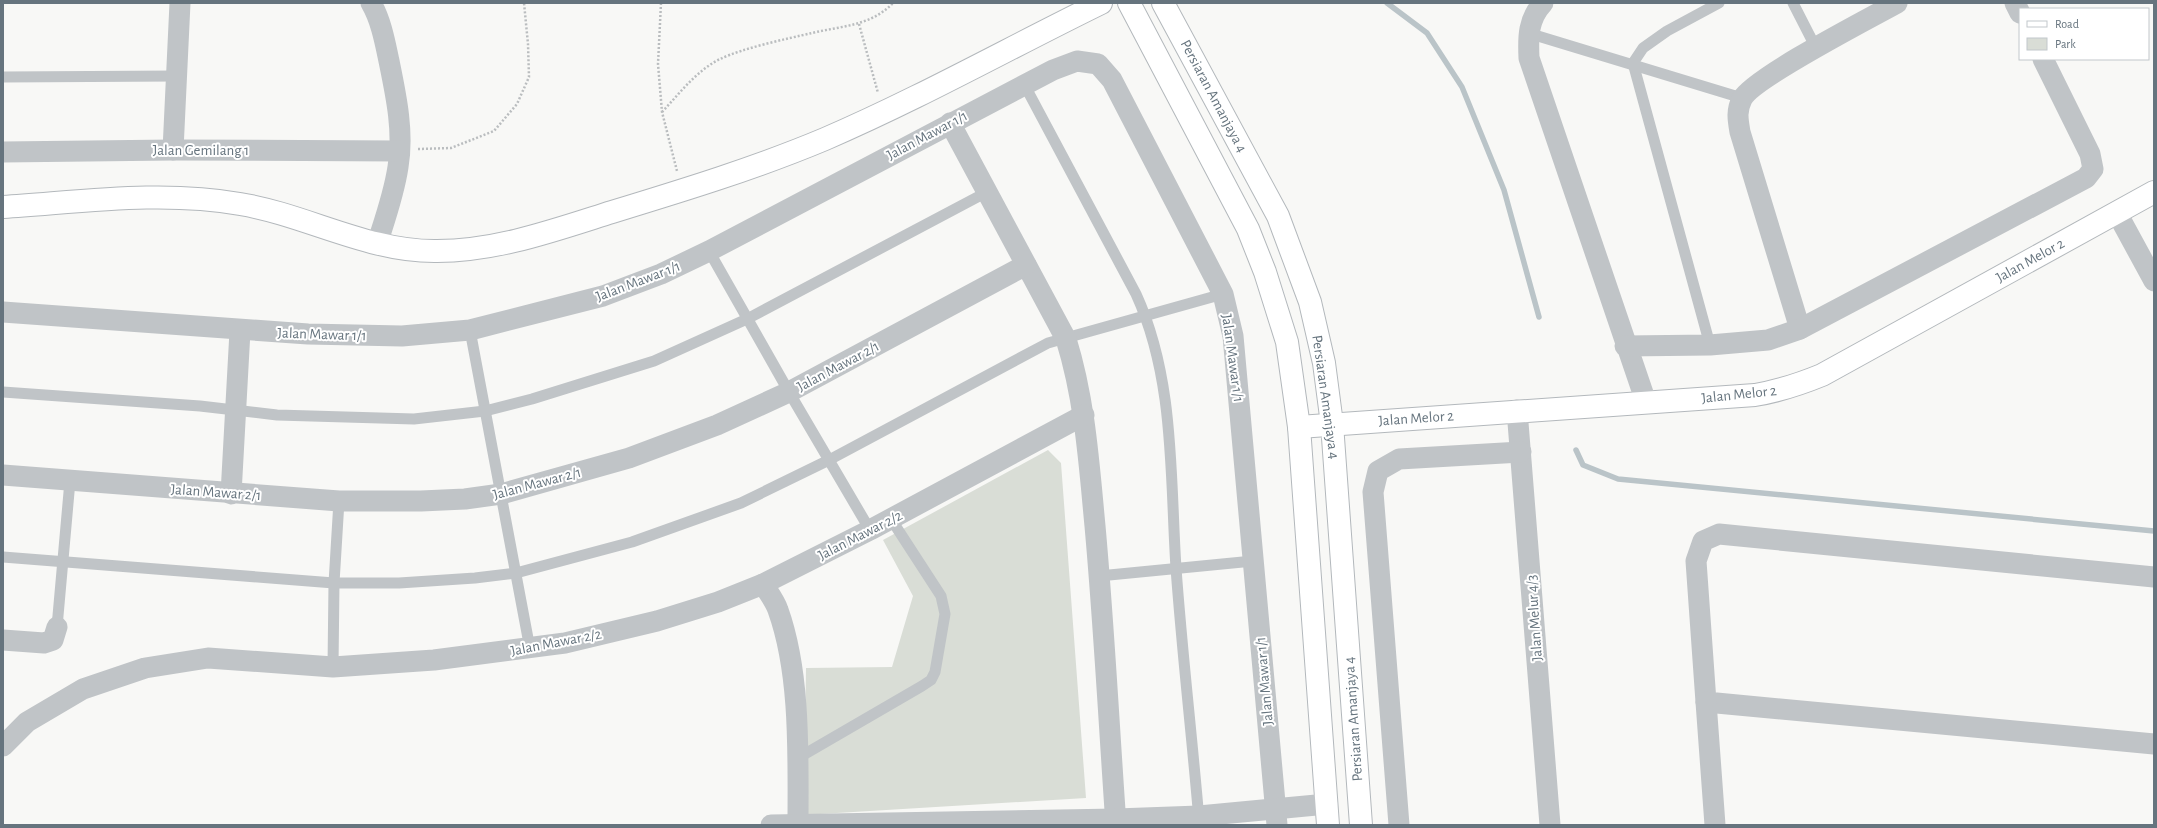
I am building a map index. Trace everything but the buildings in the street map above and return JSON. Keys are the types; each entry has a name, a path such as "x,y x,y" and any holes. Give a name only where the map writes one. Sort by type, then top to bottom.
{"street":[{"path":"173,150 180,3"},
{"path":"371,3 384,37 393,82 397,106 399,150 394,191 377,244"},
{"path":"3,207 152,198 197,198 242,204 377,244 414,251 456,251 484,247 513,241 682,191 825,139 938,87 1101,3"},
{"name":"Persiaran Amanjaya 4","path":"1129,3 1248,229 1265,272 1288,342 1299,427 1328,825"},
{"name":"Persiaran Amanjaya 4","path":"1163,3 1278,216 1310,302 1324,363 1332,424 1361,825"},
{"path":"1543,3 1536,11 1528,33 1529,58 1534,78 1550,119 1625,346 1646,402"},
{"path":"1800,329 1740,132 1737,113 1742,98 1760,83 1816,48 1897,3"},
{"path":"1625,346 1710,345 1768,340 1800,329 2086,178 2093,169 2090,154 2043,60"},
{"name":"Jalan Mawar 1/1","path":"3,312 240,331 402,336 470,330 603,296 661,274 709,251 1024,84 1077,61 1098,64 1112,80 1223,294 1233,336 1276,817"},
{"path":"950,123 1066,339 1077,374 1084,416 1099,576 1116,822"},
{"name":"Jalan Gemilang 1","path":"3,152 399,150"},
{"name":"Jalan Melor 2","path":"1299,427 1517,410 1756,395 1800,384 1822,375 2154,192"},
{"path":"2117,213 2154,281"},
{"name":"Jalan Mawar 2/1","path":"3,475 231,494 339,501 421,501 465,499 501,494 629,458 716,425 789,392 1026,265"},
{"path":"231,494 240,331"},
{"name":"Jalan Melur 4/3","path":"1517,410 1550,825"},
{"name":"Jalan Mawar 2/2","path":"3,746 27,722 83,689 145,668 208,658 333,667 434,660 530,649 565,643 657,621 718,602 763,584 870,530 1084,416"},
{"path":"1399,825 1373,492 1378,470 1399,458 1521,452"},
{"path":"1715,825 1696,562 1703,541 1719,534 2154,577"},
{"path":"763,584 778,610 793,670 798,758 798,825"},
{"path":"3,640 44,643 53,640 57,627"},
{"path":"1706,702 2154,744"},
{"path":"771,825 1199,820 1276,817 1327,804"}],"lane":[{"path":"1710,345 1633,64 1643,48 1667,32 1719,3"},
{"path":"1793,3 1816,48"},
{"path":"1528,33 1742,98"},
{"path":"3,77 177,76"},
{"path":"1024,84 1146,316 1156,350 1166,399 1176,569 1199,820"},
{"path":"3,392 235,410 277,415 414,419 484,411 532,399 654,361 748,319 987,192"},
{"path":"709,251 870,530"},
{"path":"3,557 334,583 399,583 516,573 632,542 741,503 829,460 1048,343 1223,294"},
{"path":"470,330 484,411 530,649"},
{"path":"57,627 70,481"},
{"path":"333,667 334,583 339,501"},
{"path":"798,758 922,686 930,680 935,672 945,606 941,596 891,519"},
{"path":"1099,576 1253,561"}],"path":[{"path":"399,150 451,148 494,131 517,104 529,77 528,44 524,3"},
{"path":"661,3 658,64 662,112 682,191"},
{"path":"662,112 701,70 721,58 812,33 859,24 884,12 893,3"},
{"path":"859,24 884,112"}],"green space":[{"path":"1048,450 1061,463 1086,798 804,815 806,668 892,667 913,596 883,540"}],"waterway":[{"path":"1387,3 1427,33 1462,87 1504,190 1539,317"},
{"path":"1576,450 1583,465 1618,479 2154,531"}]}
